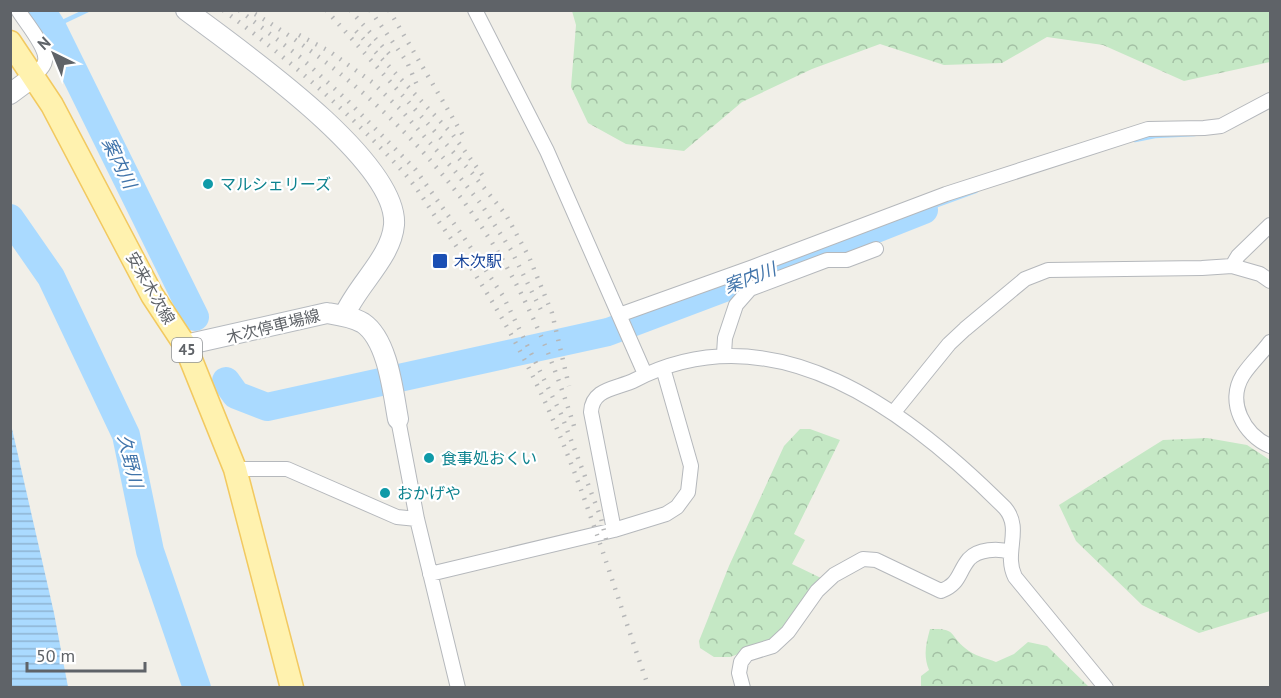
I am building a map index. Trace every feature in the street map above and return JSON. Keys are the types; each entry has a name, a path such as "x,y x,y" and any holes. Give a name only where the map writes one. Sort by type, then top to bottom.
{"main road":[{"name":"安来木次線","path":"10,42 52,105 152,295 185,345 235,469 292,687"}],"street":[{"path":"10,94 33,77 45,63 45,54 38,40 18,10"},
{"path":"186,10 262,67 314,111 348,143 370,170 389,199 394,224 388,248 350,302 344,316"},
{"path":"475,10 547,151 645,374"},
{"path":"724,354 725,338 736,305 755,276 946,194 1142,130 1221,126 1270,100"},
{"path":"1232,266 1270,225"},
{"path":"620,316 755,276 827,260 847,260 876,249"},
{"path":"894,412 950,344 1015,286 1035,273 1048,270 1232,266 1260,274 1270,281"},
{"name":"木次停車場線","path":"185,345 327,313 344,316 364,324 379,342 387,364 398,419"},
{"path":"1270,342 1242,376 1237,402 1245,427 1260,441 1270,446"},
{"path":"614,530 591,412 594,399 604,392 632,382 645,374 724,354 773,361 822,374 894,412 987,490 1010,514 1014,527 1010,552 1011,570 1106,687"},
{"path":"430,574 614,530 666,514 677,507 688,492 691,466 663,368"},
{"path":"398,419 417,519 458,687"},
{"path":"235,469 286,469 397,517 417,519"},
{"path":"743,687 739,673 741,662 747,654 773,646 788,632 817,591 834,575 863,559 876,560 941,591 959,578 970,558 988,550 1001,549 1010,552"}],"green space":[{"path":"572,11 1270,11 1270,62 1184,81 1103,45 1047,37 1002,63 944,65 880,44 812,69 742,102 684,151 626,144 588,123 571,87 576,25"},
{"path":"800,429 810,429 840,440 794,534 805,540 792,564 821,578 787,628 772,642 730,657 714,657 700,648 699,641 729,566 784,446"},
{"path":"1207,438 1247,445 1270,460 1270,611 1199,633 1142,605 1076,541 1059,505 1163,440"},
{"path":"930,629 949,631 969,651 996,662 1014,654 1028,642 1047,646 1089,687 921,687 921,676 929,670 926,645"}],"water":[{"path":"10,420 54,613 68,687 11,687"}],"waterway":[{"name":"案内川","path":"41,10 52,27 195,317"},
{"path":"52,27 88,10"},
{"name":"案内川","path":"1135,140 1155,136 1195,134"},
{"name":"案内川","path":"924,210 976,191"},
{"name":"案内川","path":"226,381 236,395 267,407 608,332 924,210"},
{"name":"久野川","path":"10,218 51,277 126,435 150,551 197,688"}],"railway":[{"path":"223,10 318,88 384,151 414,186 467,262 517,345 571,462 649,688"},
{"path":"239,10 300,57 347,100 415,169 467,242 503,296 561,414 601,518 607,543"},
{"path":"326,10 472,173 506,215 529,257 552,313 569,386"},
{"path":"350,10 390,55"},
{"path":"370,10 407,62 417,85"},
{"path":"389,10 464,137"},
{"path":"255,14 288,35 352,83 382,110 438,169 485,232 513,278 537,326 574,426"},
{"path":"356,31 453,135 486,180"},
{"path":"299,35 329,51 372,82 401,110 454,170 481,204 511,250 544,316"}],"place":[{"name":"マルシェリーズ","path":"208,184"},
{"name":"木次駅","path":"440,261"},
{"name":"食事処おくい","path":"429,458"},
{"name":"おかげや","path":"385,493"}]}
